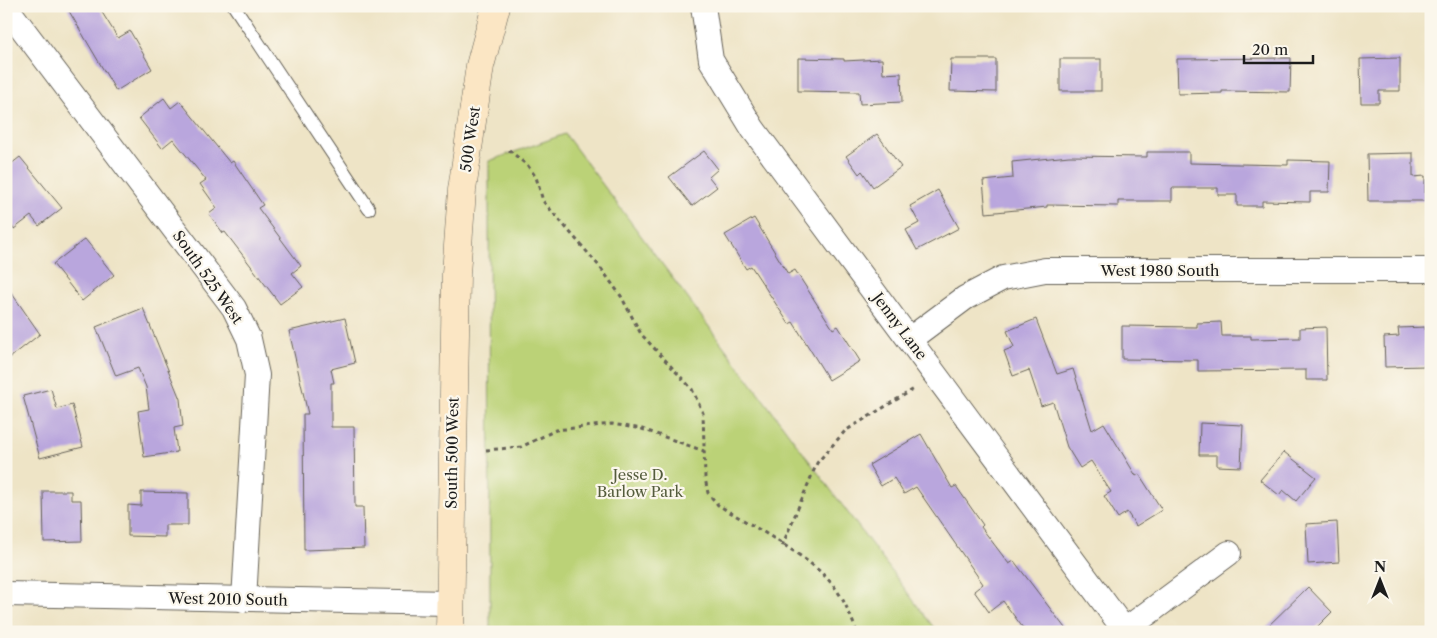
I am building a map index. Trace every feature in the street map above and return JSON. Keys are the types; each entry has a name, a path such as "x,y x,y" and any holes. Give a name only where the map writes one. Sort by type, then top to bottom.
{"street":[{"name":"500 West","path":"456,274 462,190 480,66 496,6"},
{"name":"Jenny Lane","path":"703,6 711,60 753,129 1126,631"},
{"name":"South 525 West","path":"6,7 234,308 249,338 257,375 244,600"},
{"name":"West 1980 South","path":"910,339 965,298 1003,278 1045,270 1431,270"},
{"name":"South 500 West","path":"450,632 456,274"},
{"path":"1126,631 1229,553"},
{"name":"West 2010 South","path":"6,594 449,603"}],"lane":[{"path":"234,6 369,209"}],"path":[{"path":"509,150 528,166 536,177 543,201 600,267 621,296 641,334 692,389 703,413 705,478 708,493 718,505 805,560 831,582 846,605 857,632"},
{"path":"782,546 817,463 846,431 914,390"},
{"path":"486,450 521,447 556,430 612,424 642,429 704,451"}],"green space":[{"name":"Jesse D. Barlow Park","path":"565,134 937,632 490,632 489,161"}],"building":[{"path":"66,6 98,6 118,38 130,31 152,69 116,91"},
{"path":"798,58 844,59 844,61 882,59 883,74 901,73 902,102 860,104 859,92 798,91"},
{"path":"1291,58 1290,92 1222,91 1222,93 1178,94 1177,59"},
{"path":"1400,58 1400,91 1379,91 1379,103 1361,103 1360,59"},
{"path":"951,59 996,59 996,92 950,91"},
{"path":"1060,59 1101,59 1101,91 1060,91"},
{"path":"164,98 171,108 180,101 230,163 233,161 263,205 258,208 301,266 292,273 303,287 280,304 209,214 217,208 200,184 206,180 173,139 162,148 139,118"},
{"path":"877,134 901,167 873,187 862,171 859,174 846,156"},
{"path":"704,151 718,169 709,177 717,187 692,206 669,177"},
{"path":"1147,152 1189,152 1189,163 1288,165 1288,160 1330,161 1329,192 1310,192 1310,202 1262,201 1262,206 1237,206 1237,195 1218,195 1218,188 1172,188 1172,201 1118,201 1118,206 1047,205 1047,207 986,213 983,181 1013,178 1012,162 1069,156 1147,157"},
{"path":"1413,153 1413,177 1425,176 1425,201 1368,201 1367,154"},
{"path":"20,157 62,208 39,226 31,216 14,229 6,219 6,168"},
{"path":"938,190 959,228 917,250 906,230 919,223 910,206"},
{"path":"754,218 788,274 795,270 833,329 838,326 860,361 829,380 793,322 789,324 751,266 746,269 725,235"},
{"path":"85,239 114,275 82,301 53,264"},
{"path":"6,285 40,334 6,361"},
{"path":"143,308 180,399 183,426 174,428 177,452 144,457 138,411 149,409 146,387 138,368 116,376 96,327"},
{"path":"345,318 355,363 331,369 334,383 331,383 331,427 354,427 355,507 363,507 364,548 304,550 303,414 308,414 289,331"},
{"path":"1036,319 1057,374 1073,369 1092,430 1104,423 1136,476 1139,474 1162,510 1136,526 1127,512 1118,518 1104,496 1111,492 1091,461 1080,468 1067,447 1053,402 1041,406 1029,370 1013,376 1004,351 1014,347 1007,331"},
{"path":"1221,322 1222,336 1251,336 1251,339 1300,338 1300,328 1326,327 1327,380 1306,380 1306,370 1198,371 1198,360 1122,359 1122,326 1197,327 1197,323"},
{"path":"1425,327 1426,366 1385,367 1384,337 1399,336 1398,328"},
{"path":"51,389 57,409 72,405 83,447 40,458 23,396"},
{"path":"1200,423 1243,425 1241,467 1217,466 1217,455 1199,455"},
{"path":"921,434 952,488 956,486 983,525 981,527 1009,564 1014,561 1068,632 1026,632 1003,601 989,612 974,591 983,584 916,487 904,494 894,478 881,486 869,465"},
{"path":"1284,452 1316,477 1296,501 1283,490 1279,495 1260,480"},
{"path":"43,491 71,491 71,500 81,500 82,541 44,542"},
{"path":"141,492 188,493 188,525 165,525 165,537 128,536 128,505 141,506"},
{"path":"1337,522 1339,562 1308,564 1306,524"},
{"path":"1308,587 1332,612 1312,632 1262,632"}]}
